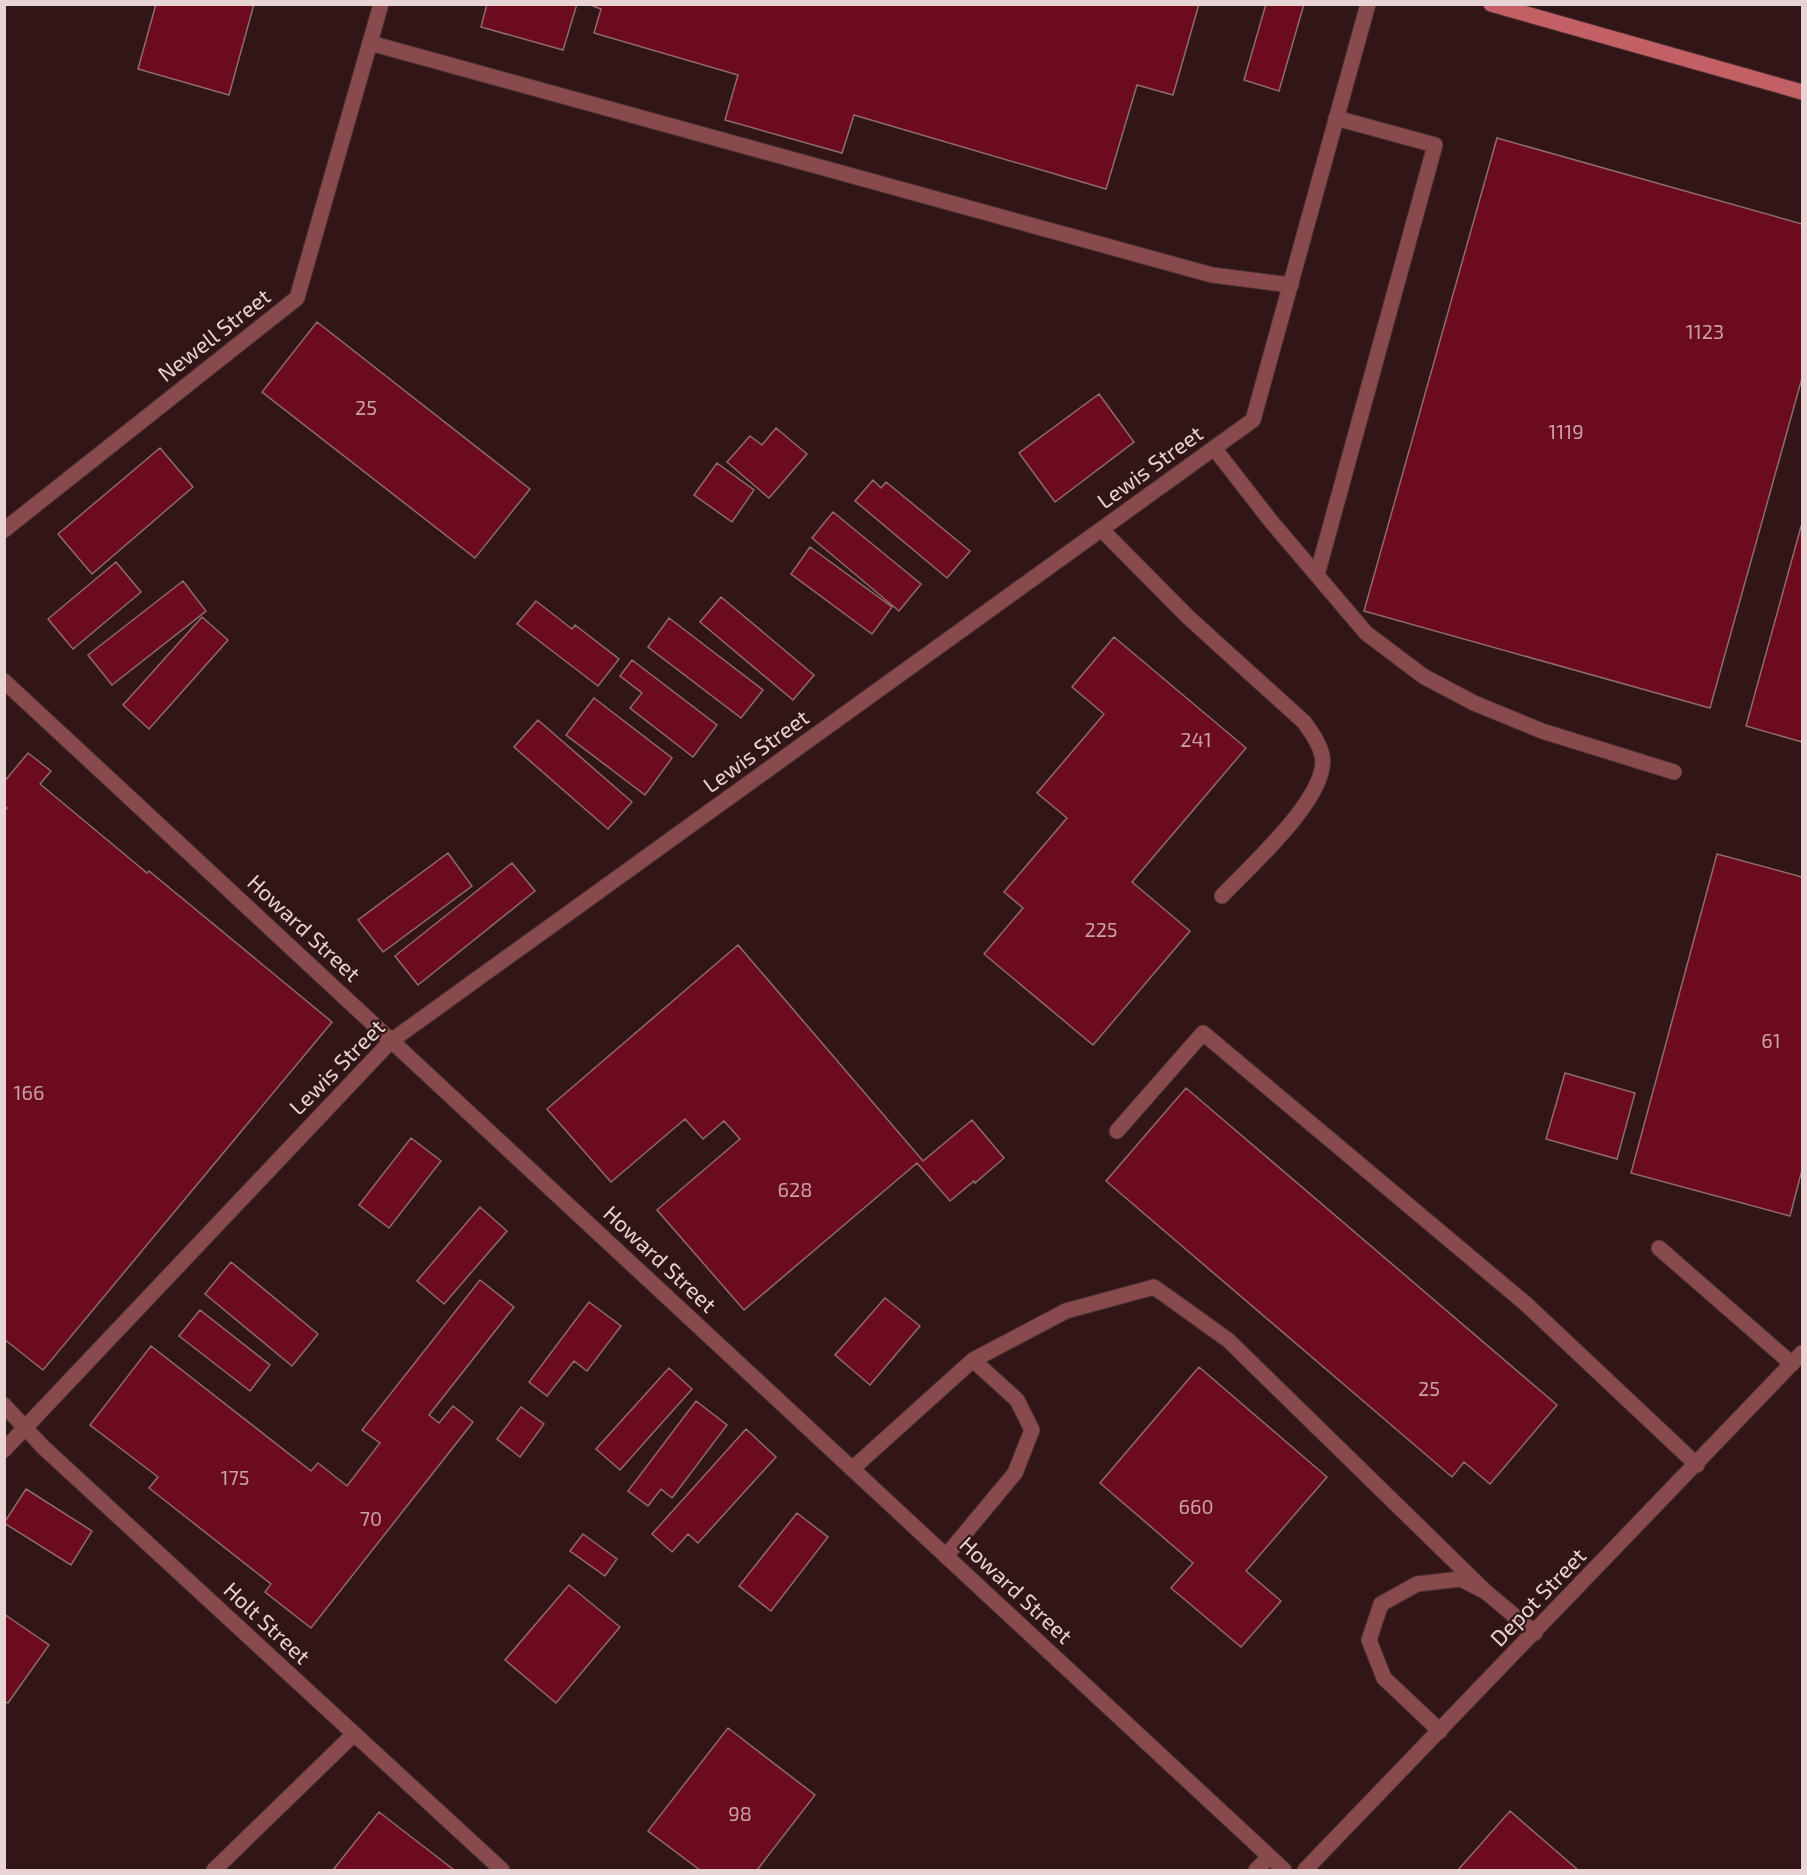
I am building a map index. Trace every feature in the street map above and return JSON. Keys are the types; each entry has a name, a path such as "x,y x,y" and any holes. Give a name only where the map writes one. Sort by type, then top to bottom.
{"main road":[{"path":"1491,4 1803,92"}],"street":[{"name":"Newell Street","path":"4,530 297,298 381,4"},
{"name":"Lewis Street","path":"4,1450 392,1041 1253,420 1368,4"},
{"path":"370,43 1212,274 1291,285"},
{"path":"1317,575 1435,145 1336,118"},
{"path":"1214,448 1270,520 1365,633 1423,676 1474,703 1542,731 1674,772"},
{"path":"1102,530 1188,616 1304,722 1316,738 1323,757 1319,783 1302,811 1222,896"},
{"name":"Howard Street","path":"4,681 1284,1870"},
{"path":"1117,1131 1203,1033 1526,1304 1697,1465"},
{"path":"1659,1248 1798,1359"},
{"path":"852,1469 973,1360 1066,1311 1154,1287 1228,1340 1486,1592 1534,1633"},
{"name":"Depot Street","path":"1305,1870 1798,1359"},
{"path":"946,1556 1015,1473 1032,1430 1017,1400 973,1360"},
{"name":"Holt Street","path":"4,1405 44,1447 502,1870"},
{"path":"1440,1731 1384,1678 1369,1640 1381,1604 1417,1584 1461,1579 1486,1592"},
{"path":"214,1870 354,1734"},
{"path":"1256,1870 1269,1857"}],"building":[{"path":"156,4 254,4 229,95 138,69"},
{"path":"487,4 577,4 563,50 481,27"},
{"path":"588,4 1199,4 1173,95 1137,85 1106,189 854,115 842,153 725,120 738,75 594,33 601,9"},
{"path":"1266,4 1304,4 1279,91 1244,80"},
{"path":"1497,138 1802,224 1802,378 1710,708 1364,611"},
{"path":"317,322 530,489 475,558 262,392"},
{"path":"1099,394 1134,442 1055,502 1019,453"},
{"path":"776,428 807,454 769,498 727,462 750,436 762,445"},
{"path":"160,448 193,487 92,574 58,534"},
{"path":"717,463 754,490 732,522 694,495"},
{"path":"873,480 881,488 886,482 970,551 947,578 855,501"},
{"path":"833,512 921,584 899,611 812,538"},
{"path":"1802,523 1802,742 1746,726"},
{"path":"810,547 892,607 872,634 791,574"},
{"path":"116,562 141,592 73,649 48,619"},
{"path":"183,581 206,611 112,685 88,655"},
{"path":"721,597 814,675 793,700 700,622"},
{"path":"536,601 572,629 575,625 619,659 598,686 517,624"},
{"path":"202,617 228,640 149,729 123,705"},
{"path":"669,618 763,690 741,718 648,647"},
{"path":"1114,637 1246,748 1132,882 1190,931 1093,1045 984,954 1023,908 1004,892 1067,818 1037,793 1104,714 1072,687"},
{"path":"632,660 717,725 693,757 630,708 642,693 620,676"},
{"path":"594,698 672,758 645,795 566,735"},
{"path":"538,720 632,802 608,829 514,747"},
{"path":"28,753 51,771 40,784 332,1022 43,1370 4,1339 4,811 7,808 4,806 4,782"},
{"path":"448,853 472,886 383,952 358,920"},
{"path":"1717,854 1802,877 1802,1170 1790,1216 1631,1173"},
{"path":"512,863 535,891 418,985 395,956"},
{"path":"738,945 923,1161 972,1120 1004,1158 950,1201 917,1163 744,1310 657,1210 740,1139 724,1121 703,1139 685,1119 611,1182 547,1109"},
{"path":"1565,1073 1635,1093 1617,1159 1546,1139"},
{"path":"1186,1088 1557,1405 1490,1484 1464,1462 1452,1477 1106,1181"},
{"path":"411,1138 441,1161 389,1228 359,1205"},
{"path":"480,1207 507,1231 444,1304 417,1281"},
{"path":"231,1262 318,1334 292,1366 205,1294"},
{"path":"480,1280 514,1307 429,1415 439,1423 453,1406 473,1422 311,1628 265,1592 271,1584 149,1488 158,1477 90,1425 151,1346 311,1471 318,1463 347,1486 380,1443 362,1430"},
{"path":"885,1298 920,1326 870,1385 835,1355"},
{"path":"589,1302 621,1326 587,1371 574,1361 547,1396 529,1382"},
{"path":"200,1310 270,1365 250,1391 179,1336"},
{"path":"1199,1367 1327,1477 1246,1571 1281,1601 1241,1647 1171,1588 1193,1563 1100,1483"},
{"path":"669,1368 692,1389 620,1470 596,1449"},
{"path":"696,1401 727,1425 672,1498 661,1489 648,1506 628,1491"},
{"path":"521,1407 544,1424 520,1457 497,1439"},
{"path":"746,1429 776,1457 698,1543 688,1534 672,1552 652,1534"},
{"path":"26,1489 92,1531 71,1565 4,1523"},
{"path":"797,1513 828,1537 771,1611 739,1586"},
{"path":"583,1534 617,1559 605,1576 570,1551"},
{"path":"569,1585 620,1627 556,1703 505,1660"},
{"path":"4,1614 49,1645 8,1703 4,1701"},
{"path":"728,1728 815,1795 757,1870 700,1870 648,1831"},
{"path":"1510,1811 1578,1870 1458,1870"},
{"path":"379,1812 454,1870 333,1870"}]}
